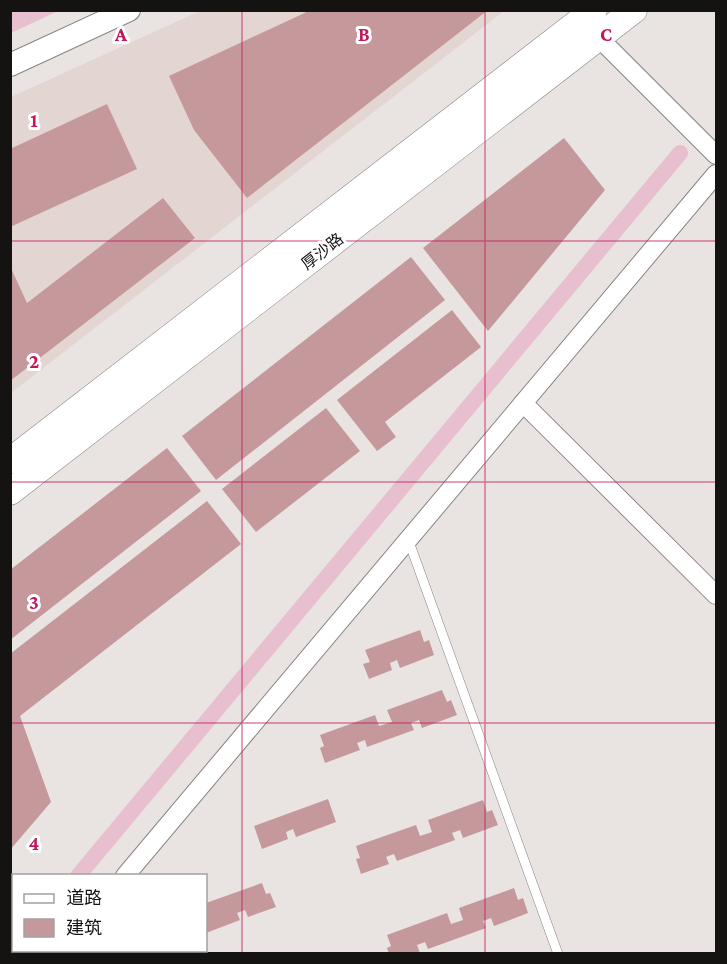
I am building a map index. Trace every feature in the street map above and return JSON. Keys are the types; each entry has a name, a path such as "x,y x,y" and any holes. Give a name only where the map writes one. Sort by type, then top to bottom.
{"main road":[{"name":"厚沙路","path":"10,461 588,20 628,15"},
{"name":"厚沙路","path":"10,492 588,20"}],"street":[{"path":"10,65 129,10"},
{"path":"588,20 717,154"},
{"path":"127,874 717,174"},
{"path":"523,403 717,595"}],"lane":[{"path":"408,539 558,954"}],"shaded area":[{"path":"11,10 58,10 58,11 11,33"},
{"path":"200,11 504,11 11,393 11,97"}],"building":[{"path":"311,10 488,10 247,198 194,130 169,76"},
{"path":"107,104 137,169 10,227 10,149"},
{"path":"564,138 605,190 488,331 423,248"},
{"path":"163,198 195,238 10,381 10,266 27,303"},
{"path":"411,257 445,300 216,480 182,436"},
{"path":"452,310 481,347 385,422 396,437 377,451 337,400"},
{"path":"326,408 360,451 256,532 222,489"},
{"path":"167,448 201,491 10,640 10,570"},
{"path":"207,501 241,544 20,716 51,802 10,850 10,654"},
{"path":"420,630 424,642 429,640 434,655 400,668 397,660 390,663 392,670 369,679 363,664 370,662 365,650"},
{"path":"442,690 447,702 451,700 457,715 422,728 419,720 411,723 414,730 367,747 365,740 357,743 360,750 325,763 320,748 324,746 320,735 375,715 379,726 392,722 387,710"},
{"path":"328,799 336,822 296,837 293,829 286,832 288,839 262,849 254,826"},
{"path":"483,800 487,812 492,810 498,825 463,838 460,830 452,833 455,840 397,861 394,854 386,857 389,864 361,874 356,859 360,858 356,846 416,825 420,836 432,832 428,820"},
{"path":"262,883 266,894 270,893 276,907 248,917 245,910 237,913 240,920 207,933 207,903"},
{"path":"514,888 518,900 523,898 528,913 494,926 491,918 483,921 486,928 428,949 425,942 417,945 420,953 417,954 389,954 387,948 391,946 387,935 447,913 451,924 463,920 459,908"}],"waterway":[{"path":"80,874 680,153"}]}
